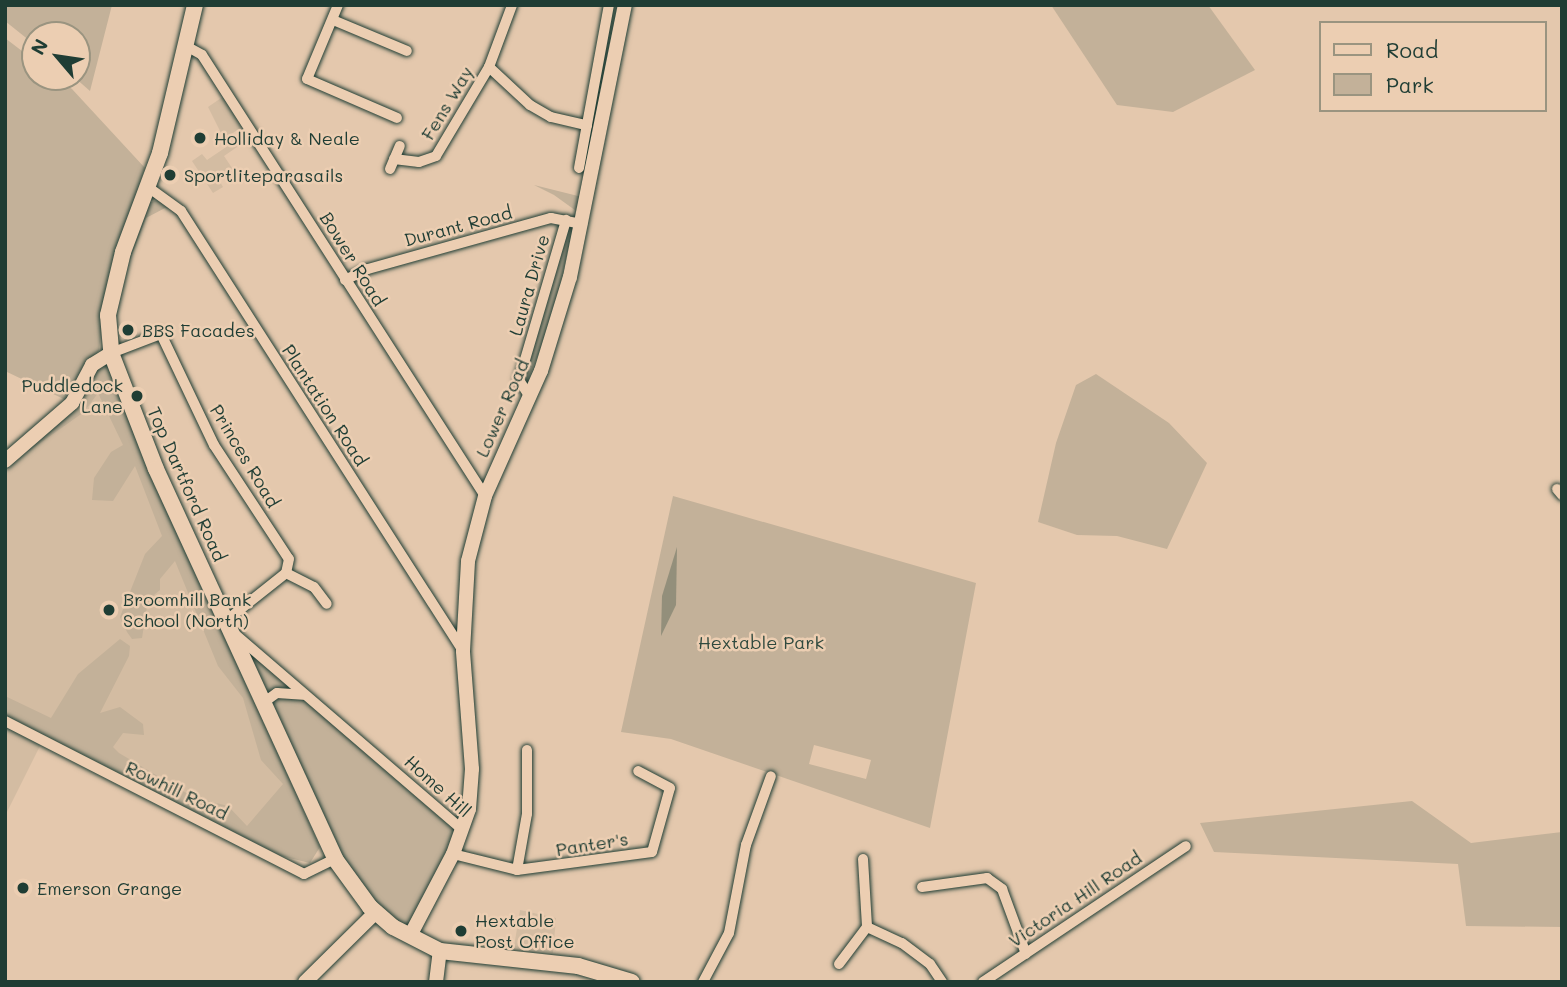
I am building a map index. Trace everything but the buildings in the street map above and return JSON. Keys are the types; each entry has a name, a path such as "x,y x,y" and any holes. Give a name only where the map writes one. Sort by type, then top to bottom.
{"main road":[{"name":"Top Dartford Road","path":"195,5 148,187 114,283 108,315 111,353 149,452 335,859 376,912 393,927 440,951"},
{"path":"440,951 578,966 632,982"}],"street":[{"path":"338,5 307,79 397,118"},
{"name":"Fens Way","path":"400,146 392,164 419,162 436,156 489,67 512,5"},
{"path":"579,168 608,5"},
{"name":"Lower Road","path":"463,830 472,769 463,651 468,561 485,496 530,397 582,223 625,5"},
{"path":"333,20 407,51"},
{"name":"Bower Road","path":"186,46 202,55 485,496"},
{"name":"Fens Way","path":"489,67 530,105 551,117 587,125"},
{"name":"Plantation Road","path":"148,187 181,211 463,651"},
{"name":"Durant Road","path":"345,280 368,269 538,222 566,220 582,223"},
{"name":"Laura Drive","path":"530,397 519,380 566,220"},
{"name":"Princes Road","path":"111,353 161,334 214,445 289,559 286,573"},
{"path":"5,461 72,402 92,365 111,353"},
{"path":"229,626 286,573 314,587 327,604"},
{"name":"Home Hill","path":"229,626 303,695 463,830 411,934"},
{"path":"263,703 277,694 303,695"},
{"name":"Rowhill Road","path":"5,721 304,874 335,859"},
{"path":"517,870 527,814 527,750"},
{"name":"Panter's","path":"453,854 517,870 652,852 670,788 638,771"},
{"path":"703,982 729,933 746,845 771,776"},
{"name":"Victoria Hill Road","path":"983,982 1186,846"},
{"path":"839,964 867,927 863,859"},
{"path":"922,887 987,878 1002,889 1026,954"},
{"path":"305,982 376,912"},
{"path":"867,927 902,943 930,964 942,982"},
{"path":"436,982 440,951"}],"shaded area":[{"path":"227,94 246,124 224,139 208,107"},
{"path":"250,131 253,136 224,156 234,171 219,180 223,187 213,193 192,161 202,154 207,160"},
{"name":"Broomhill Bank School (North)","path":"106,359 143,459 301,803 281,856 5,715 5,473"},
{"path":"677,547 676,605 661,636 662,596"},
{"path":"5,725 41,744 5,816"},
{"path":"520,910 556,918 553,953 514,947"}],"green space":[{"path":"5,5 112,5 91,87 91,21 21,21 21,34 5,21"},
{"path":"1051,5 1208,5 1255,70 1173,112 1117,105"},
{"path":"5,38 21,50 21,91 74,91 145,168 108,278 99,350 72,403 5,371"},
{"path":"534,185 582,197 579,213 554,195"},
{"path":"160,199 174,210 165,208 146,218 130,260 126,259 146,204"},
{"path":"573,227 553,316 527,383 526,371 566,229"},
{"path":"106,359 143,459 320,847 310,863 281,856 5,715 5,696 51,718 78,674 120,639 130,646 129,656 100,713 120,707 143,724 144,735 123,733 113,747 119,753 193,797 228,806 247,826 283,784 261,760 243,698 218,666 175,561 160,579 160,590 148,600 142,638 132,639 127,632 120,617 145,554 162,536 135,466 113,501 92,500 94,478 111,452 123,445 98,393 84,412 29,451 25,447"},
{"path":"1096,374 1169,423 1207,463 1167,549 1117,536 1077,535 1038,522 1056,443 1076,385"},
{"name":"Hextable Park","path":"673,496 976,583 930,828 671,739 621,732","holes":["814,745 871,760 866,779 809,764"]},
{"path":"231,631 462,830 412,934 357,889"},
{"path":"1412,801 1471,843 1562,832 1562,927 1466,926 1458,864 1214,852 1200,823"}],"place":[{"name":"Holliday & Neale","path":"200,138"},
{"name":"Sportliteparasails","path":"170,175"},
{"name":"BBS Facades","path":"128,330"},
{"name":"Puddledock Lane","path":"137,396"},
{"name":"Broomhill Bank School (North)","path":"109,610"},
{"name":"Emerson Grange","path":"23,888"},
{"name":"Hextable Post Office","path":"461,931"}]}
